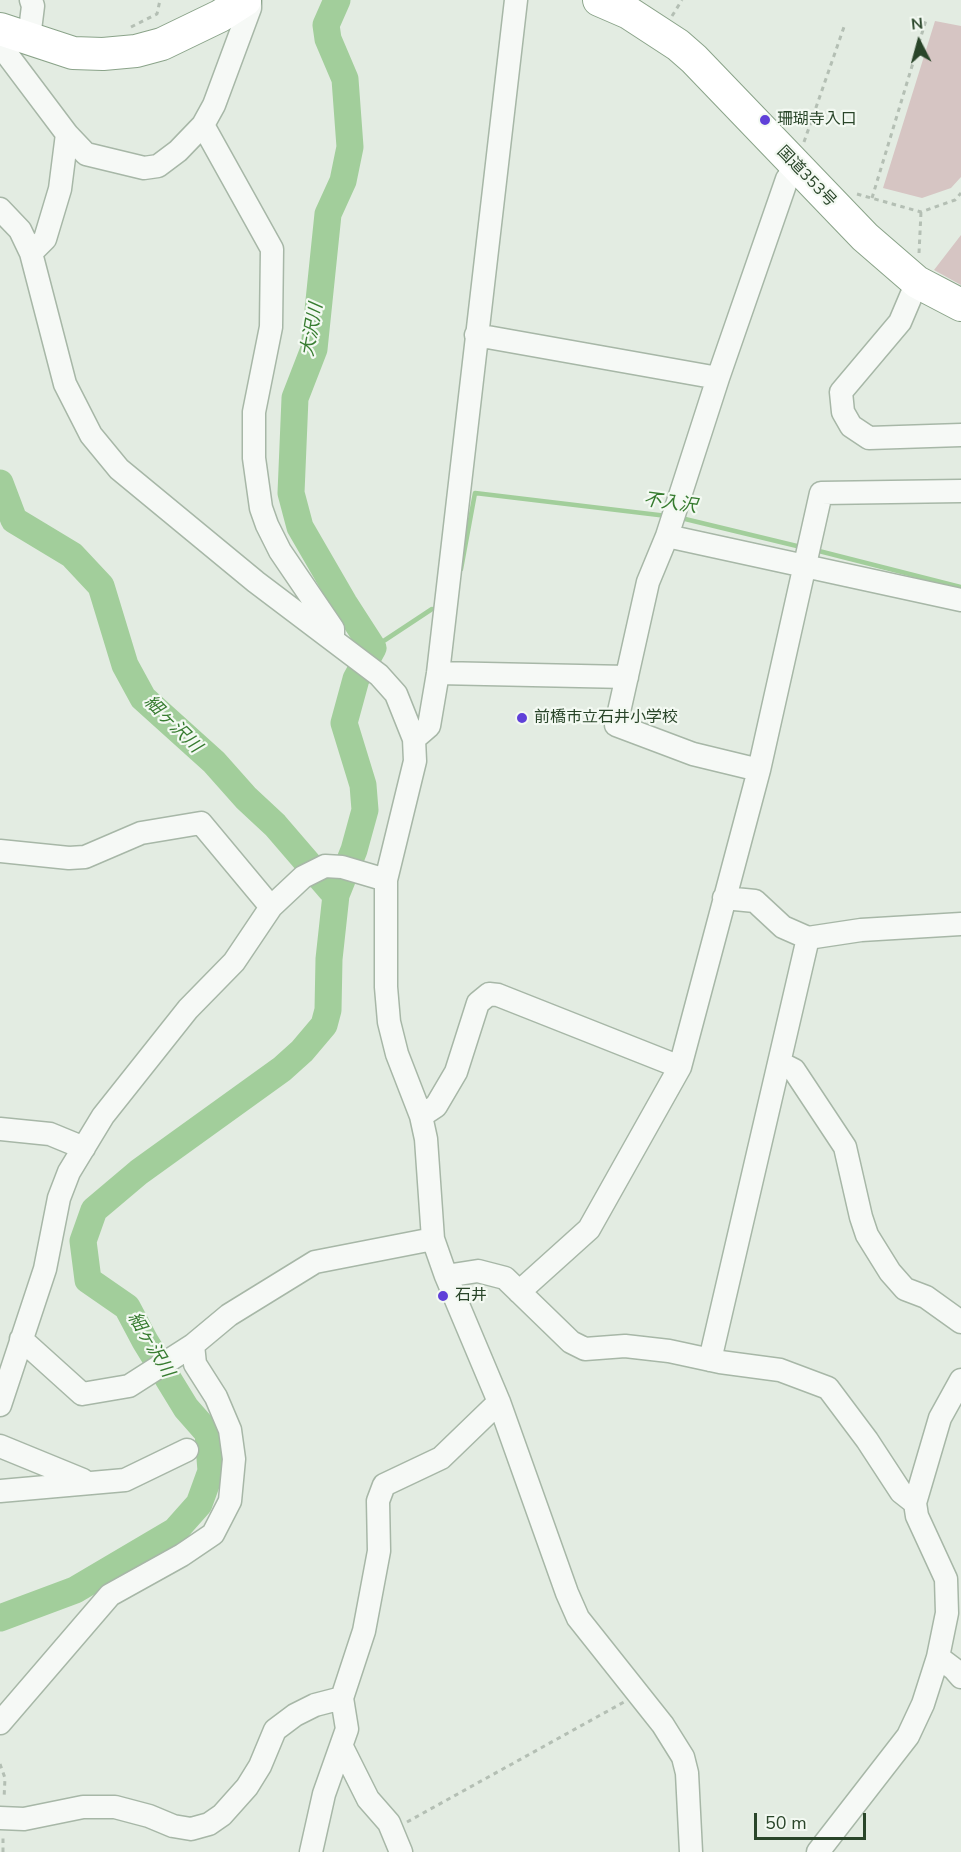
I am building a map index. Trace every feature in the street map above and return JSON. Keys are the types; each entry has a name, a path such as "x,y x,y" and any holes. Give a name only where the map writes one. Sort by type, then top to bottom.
{"highway":[{"path":"0,29 15,42 73,53 103,54 136,51 162,44 220,16 245,0"},
{"name":"国道353号","path":"599,0 629,13 694,58 865,237 917,282 961,305"}],"street":[{"path":"32,0 33,6 15,42 67,134 86,154 144,168 158,166 178,151 203,125 214,105 250,8 250,0"},
{"path":"414,739 429,726 438,673 516,0"},
{"path":"203,125 273,249 271,327 254,412 254,458 261,508 280,551 333,629 341,646"},
{"path":"31,253 45,239 60,189 67,134"},
{"path":"759,770 693,754 616,725 648,582 671,523 787,179 796,166"},
{"path":"0,209 20,230 31,253 65,384 91,435 119,469 256,582 379,675 396,694 414,739 415,760 386,880 386,987 397,1054 421,1116 426,1139 433,1239 446,1276 499,1402 578,1618 663,1725 683,1756 687,1773 691,1852"},
{"path":"917,282 900,322 842,392 843,412 850,426 869,438 961,435"},
{"path":"476,335 718,378"},
{"path":"519,1292 589,1229 680,1067 759,770 821,493 961,491"},
{"path":"671,523 804,566 961,600"},
{"path":"438,673 627,677"},
{"path":"0,850 69,858 85,857 141,833 201,822 271,907"},
{"path":"0,1405 45,1269 59,1198 69,1172 103,1116 188,1009 234,962 271,907 303,877 325,866 386,880"},
{"path":"724,898 755,901 783,927 808,938 861,930 961,924"},
{"path":"710,1360 808,938"},
{"path":"421,1116 436,1106 456,1072 478,1004 489,994 498,995 680,1067"},
{"path":"780,1063 794,1070 845,1147 867,1235 890,1272 905,1289 926,1297 961,1322"},
{"path":"0,1129 50,1134 84,1148"},
{"path":"21,1339 82,1394 129,1386 185,1349 229,1315 315,1262 433,1239"},
{"path":"446,1276 478,1271 505,1278 571,1342 585,1349 625,1346 669,1351 710,1360 780,1370 828,1388 867,1440 901,1492 915,1503"},
{"path":"0,1723 110,1595 182,1555 213,1534 230,1501 234,1459 230,1430 216,1397 185,1349"},
{"path":"818,1852 908,1736 923,1704 938,1657 948,1613 946,1579 916,1516 915,1503 940,1418 961,1380"},
{"path":"311,1852 324,1794 348,1729 342,1698 364,1631 379,1551 378,1501 384,1485 441,1458 499,1402"},
{"path":"0,1446 68,1476 93,1483"},
{"path":"0,1491 125,1480 188,1450"},
{"path":"938,1657 961,1677"},
{"path":"0,1818 24,1819 83,1807 115,1807 149,1816 173,1826 191,1829 208,1824 222,1815 248,1787 260,1766 275,1730 295,1714 315,1705 342,1698"},
{"path":"342,1747 368,1799 389,1822 401,1852"}],"path":[{"path":"129,28 157,14 160,0"},
{"path":"872,198 926,20"},
{"path":"796,166 845,24"},
{"path":"851,192 921,212 955,200 961,193"},
{"path":"917,282 921,212"},
{"path":"392,1831 639,1694"}],"shaded area":[{"path":"935,21 961,26 961,177 951,188 922,198 883,188"},
{"path":"961,235 961,285 934,270"}],"waterway":[{"name":"細ヶ沢川","path":"0,1618 75,1590 175,1531 199,1504 211,1471 208,1433 186,1408 127,1307 88,1280 83,1241 94,1210 139,1172 282,1069 302,1051 324,1025 328,1010 329,959 336,895 354,850 365,810 363,785 344,723 356,679 373,648 300,527 291,493 295,398 314,349 328,214 343,181 350,147 345,79 328,39 326,25 337,0"},
{"name":"細ヶ沢川","path":"0,483 14,520 72,555 101,586 125,665 143,698 214,762 246,798 275,825 331,890"},
{"name":"不入沢","path":"461,569 475,493 667,516"},
{"name":"不入沢","path":"681,518 801,547"},
{"name":"不入沢","path":"815,550 961,587"},
{"name":"不入沢","path":"373,648 432,609"}],"place":[{"name":"珊瑚寺入口","path":"765,120"},
{"name":"前橋市立石井小学校","path":"522,718"},
{"name":"石井","path":"443,1296"}],"water label":[{"name":"大沢川","path":"313,330"}]}
